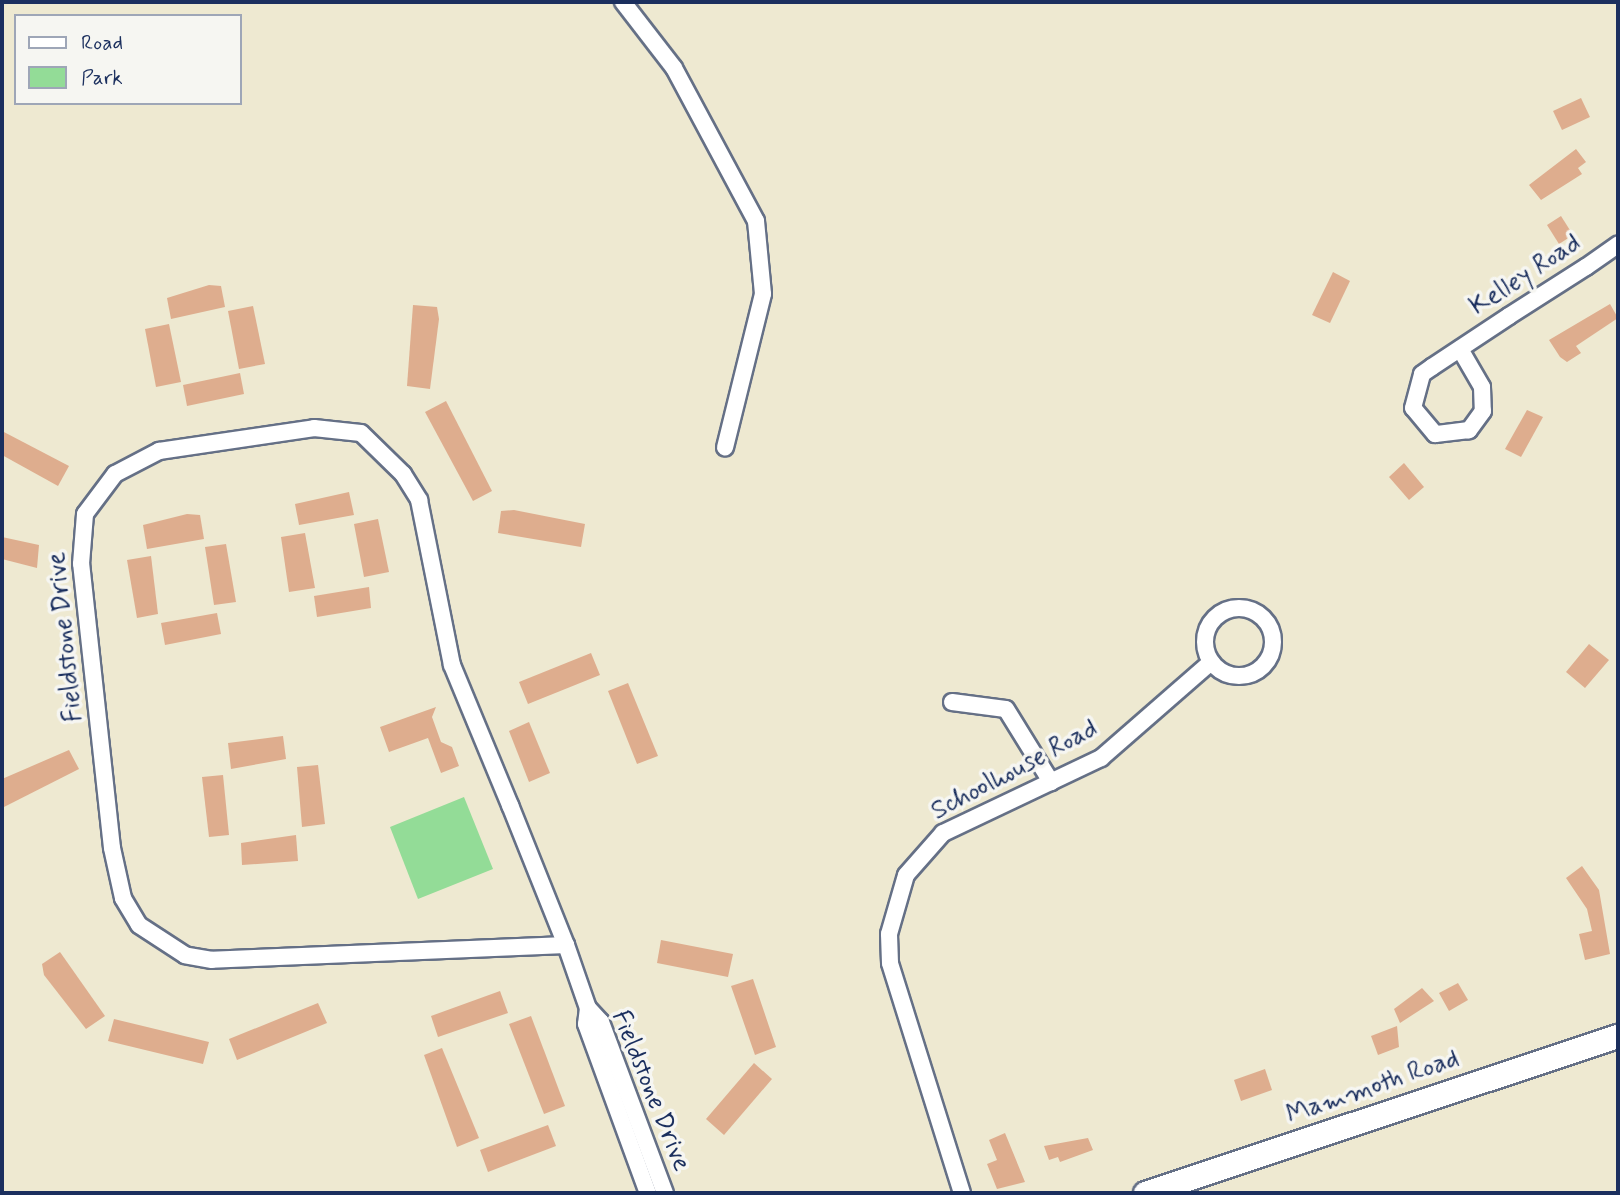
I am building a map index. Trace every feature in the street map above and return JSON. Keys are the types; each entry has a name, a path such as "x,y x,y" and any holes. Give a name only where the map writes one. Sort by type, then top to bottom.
{"main road":[{"name":"Mammoth Road","path":"1146,1193 1618,1036"}],"street":[{"path":"623,2 674,68 756,220 763,294 725,447"},
{"name":"Kelley Road","path":"1460,349 1482,387 1483,411 1469,430 1436,434 1417,419 1412,396 1422,374 1618,245"},
{"name":"Fieldstone Drive","path":"566,945 212,960 185,955 139,925 123,898 112,848 82,577 81,530 109,480 159,451 291,430 348,430 375,441 419,500 452,665 566,945 588,1007 601,1022 665,1193"},
{"path":"1241,607 1268,624 1273,647 1252,673 1230,675 1211,662 1204,641 1220,613 1241,607"},
{"name":"Schoolhouse Road","path":"962,1193 890,963 894,905 906,875 943,833 1051,782 1123,742 1211,662"},
{"path":"952,702 1006,709 1051,782"},
{"name":"Fieldstone Drive","path":"588,1007 586,1024 648,1193"}],"green space":[{"path":"464,797 493,869 418,899 390,827"}],"building":[{"path":"1581,98 1590,117 1562,130 1553,111"},
{"path":"1576,149 1586,162 1578,168 1582,174 1541,200 1529,185"},
{"path":"1561,216 1573,235 1559,244 1547,225"},
{"path":"1333,272 1350,281 1330,323 1312,315"},
{"path":"209,285 221,286 225,307 171,319 167,298"},
{"path":"1610,304 1618,318 1576,346 1581,353 1567,362 1560,357 1549,340"},
{"path":"413,305 437,307 439,319 430,389 407,386"},
{"path":"253,306 265,364 239,369 228,311"},
{"path":"169,324 181,382 156,387 145,329"},
{"path":"240,373 244,394 187,406 183,385"},
{"path":"446,401 492,491 473,501 425,412"},
{"path":"1527,410 1543,417 1521,457 1505,449"},
{"path":"2,431 69,466 58,486 2,455"},
{"path":"1404,463 1424,487 1409,500 1389,477"},
{"path":"349,492 354,515 299,525 295,504"},
{"path":"514,510 585,524 581,547 498,533 501,511"},
{"path":"187,514 200,515 204,539 147,549 143,525"},
{"path":"378,519 389,572 364,577 354,524"},
{"path":"305,533 315,588 289,592 281,537"},
{"path":"2,537 39,545 37,568 2,559"},
{"path":"226,544 236,602 214,605 205,547"},
{"path":"151,556 158,614 137,618 127,560"},
{"path":"369,587 371,608 317,617 314,596"},
{"path":"217,613 221,634 165,645 161,623"},
{"path":"1589,644 1609,660 1585,688 1566,672"},
{"path":"591,653 600,675 528,704 519,682"},
{"path":"628,683 658,756 637,764 608,691"},
{"path":"436,707 432,717 441,742 452,747 459,766 441,773 428,738 389,752 380,727"},
{"path":"529,722 550,773 529,782 509,731"},
{"path":"283,736 286,759 231,769 228,743"},
{"path":"69,750 79,769 2,808 2,779"},
{"path":"318,765 325,824 302,827 297,767"},
{"path":"223,775 229,835 209,837 202,777"},
{"path":"296,835 298,861 242,865 241,843"},
{"path":"1582,866 1599,890 1610,954 1585,960 1579,934 1592,931 1587,909 1566,878"},
{"path":"661,940 733,954 728,977 657,963"},
{"path":"60,952 105,1016 86,1029 44,975 42,964"},
{"path":"753,979 776,1047 755,1055 731,986"},
{"path":"1458,983 1468,1000 1449,1011 1439,993"},
{"path":"1422,988 1434,1001 1400,1023 1394,1009"},
{"path":"500,991 508,1013 438,1037 431,1016"},
{"path":"318,1003 327,1023 237,1060 229,1039"},
{"path":"531,1016 565,1106 544,1114 509,1024"},
{"path":"114,1019 209,1042 203,1064 108,1041"},
{"path":"1397,1026 1399,1047 1378,1055 1371,1036"},
{"path":"442,1048 479,1138 457,1147 424,1055"},
{"path":"754,1063 772,1079 724,1135 706,1119"},
{"path":"1265,1069 1272,1090 1241,1101 1234,1080"},
{"path":"548,1125 556,1146 488,1172 480,1150"},
{"path":"1005,1133 1025,1182 997,1189 987,1164 997,1160 989,1140"},
{"path":"1088,1138 1093,1150 1060,1162 1058,1157 1049,1160 1044,1146"}]}
